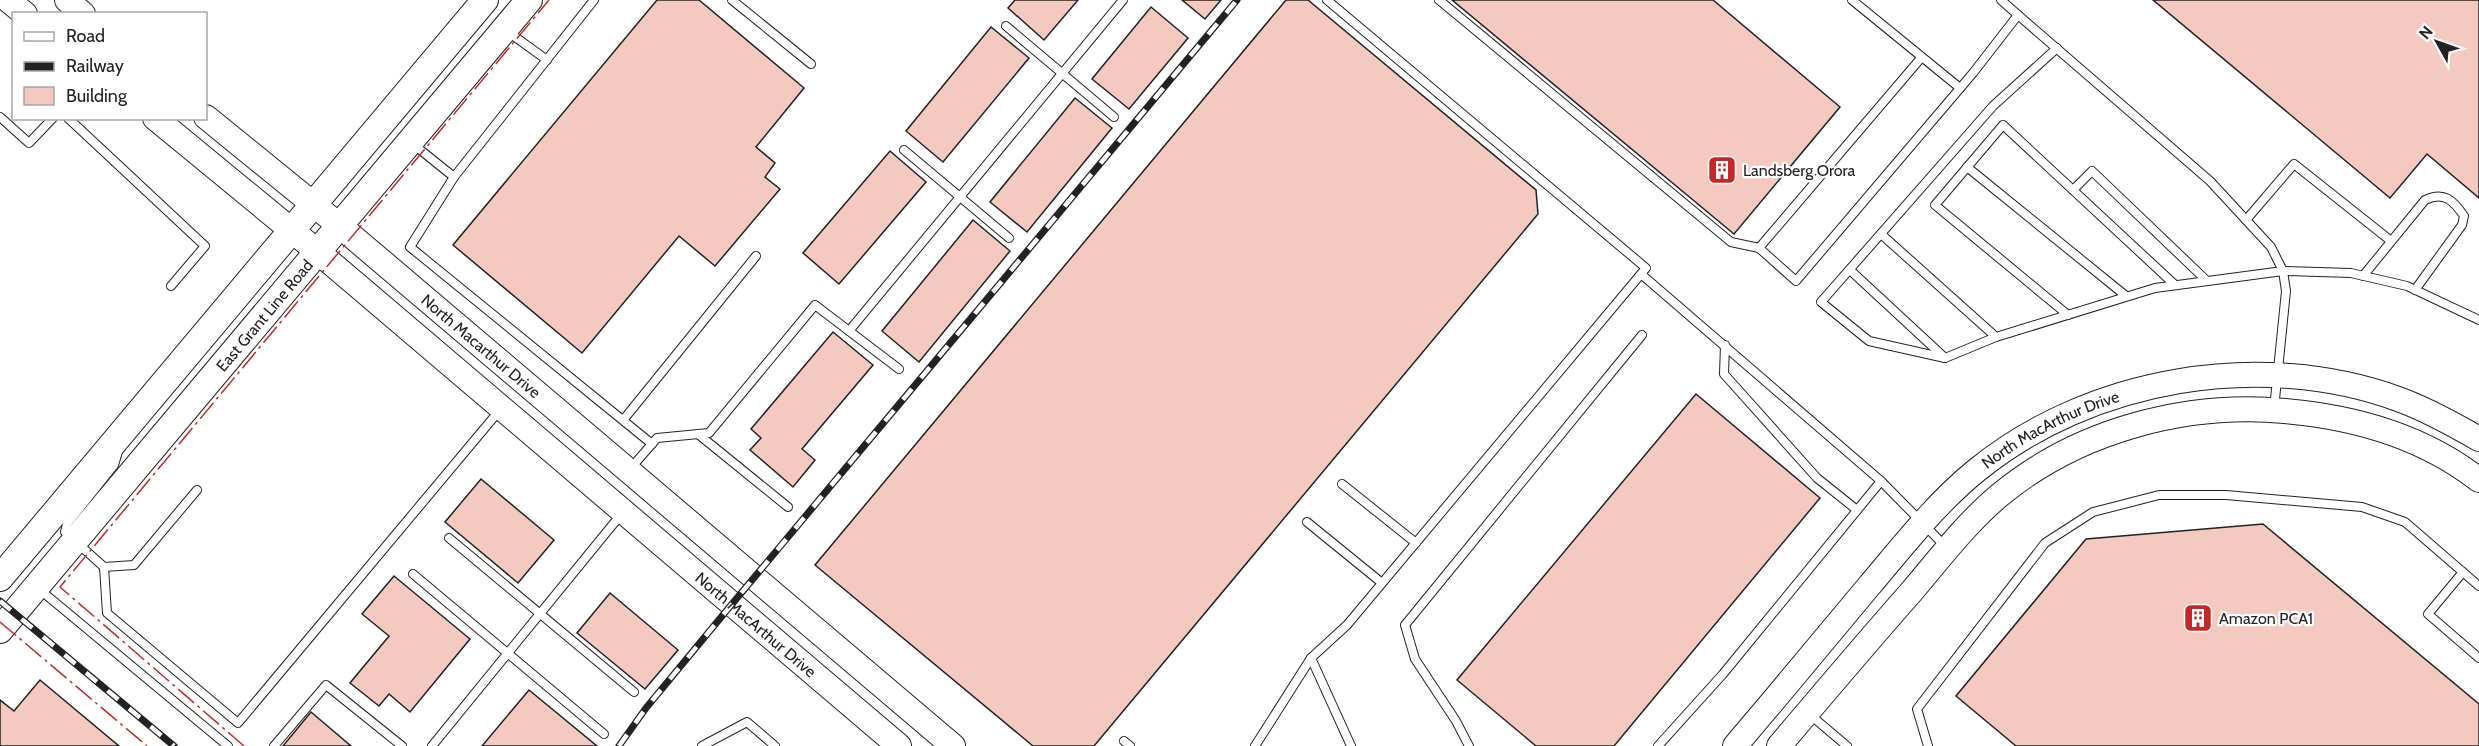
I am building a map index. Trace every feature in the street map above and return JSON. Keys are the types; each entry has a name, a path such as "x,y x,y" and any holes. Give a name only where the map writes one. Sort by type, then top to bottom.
{"main road":[{"path":"8,0 23,12"},
{"path":"67,0 81,12"},
{"path":"0,578 485,0"},
{"name":"East Grant Line Road","path":"0,630 529,0"},
{"name":"North Macarthur Drive","path":"207,118 314,204 953,746"},
{"name":"North Macarthur Drive","path":"157,120 292,230 618,507"},
{"name":"North MacArthur Drive","path":"1735,746 1922,523 1976,471 2006,448 2061,418 2116,395 2169,382 2236,375 2277,376 2347,385 2397,399 2440,417 2479,439"},
{"name":"North MacArthur Drive","path":"1779,746 1948,548 2001,494 2050,461 2095,439 2142,422 2202,411 2274,410 2321,414 2367,425 2416,443 2479,480"},
{"name":"North MacArthur Drive","path":"618,507 899,746"}],"lane":[{"path":"594,0 454,177 410,247 652,444"},
{"path":"732,0 811,64"},
{"path":"849,331 1123,0"},
{"path":"1255,746 1311,658 1347,625 1646,268 1326,0"},
{"path":"1439,0 1731,242 1759,248 1796,281 1960,88 2018,15"},
{"path":"1852,0 1960,88"},
{"path":"2001,0 2210,181 2271,247 2283,271 2286,291 2274,410"},
{"path":"1006,26 1114,117"},
{"path":"504,29 547,60"},
{"path":"2057,48 1994,106 1821,302 1869,341 1945,358 1996,337 2126,296 2174,284 2283,271 2363,276 2415,290 2479,320"},
{"path":"1759,248 1922,58"},
{"path":"0,117 29,143 50,120"},
{"path":"70,120 205,246 171,286"},
{"path":"2067,315 1935,205 2003,125 2174,284"},
{"path":"410,142 454,177"},
{"path":"904,150 1009,238"},
{"path":"2246,220 2294,164 2391,241"},
{"path":"1967,167 2126,296"},
{"path":"2073,190 2092,171 2206,280"},
{"path":"2363,276 2425,200 2436,195 2449,198 2464,216 2456,234 2415,290"},
{"path":"1881,234 1996,337"},
{"path":"624,419 756,256"},
{"path":"1850,270 1945,358"},
{"path":"1641,274 1881,481 1948,548"},
{"path":"629,471 657,438 709,433 815,305 899,369"},
{"path":"1469,746 1456,720 1415,659 1405,625 1642,335"},
{"path":"1725,345 1724,374 1817,478 1857,510"},
{"path":"104,567 107,613 238,723 501,408"},
{"path":"121,434 114,465 67,524 65,532 73,542 104,567 134,565 197,490"},
{"path":"698,434 788,507"},
{"path":"1658,746 1723,674 1881,481"},
{"path":"1342,484 1416,543"},
{"path":"1928,746 1917,709 2045,543 2093,512 2159,495 2226,495 2362,507 2405,522 2479,586"},
{"path":"432,746 539,615 618,507"},
{"path":"1307,522 1382,583"},
{"path":"449,538 634,692"},
{"path":"2463,572 2428,614 2479,657"},
{"path":"413,574 604,734"},
{"path":"36,587 228,746"},
{"path":"1311,658 1351,746"},
{"path":"274,746 326,685 402,746"},
{"path":"1808,712 1847,746"},
{"path":"702,746 747,722 775,746"}],"building":[{"path":"657,0 699,0 804,88 756,147 775,163 765,177 780,189 715,266 679,236 582,353 453,245"},
{"path":"1015,0 1078,0 1044,40 1008,8"},
{"path":"1182,0 1221,0 1205,19"},
{"path":"1286,0 1308,0 1536,190 1538,214 1094,746 1033,746 815,565"},
{"name":"Landsberg Orora","path":"1452,0 1713,0 1840,107 1734,234"},
{"path":"2153,0 2479,0 2479,198 2427,154 2390,198"},
{"path":"1151,7 1188,38 1129,109 1092,79"},
{"path":"991,27 1029,58 943,162 906,131"},
{"path":"1075,98 1112,128 1027,232 990,202"},
{"path":"890,151 926,182 839,284 803,253"},
{"path":"973,220 1010,251 919,362 882,331"},
{"path":"833,332 873,365 802,449 815,460 793,487 750,450 761,438 751,429"},
{"path":"1696,394 1820,498 1614,746 1536,746 1457,680"},
{"path":"481,479 554,540 518,583 445,522"},
{"name":"Amazon PCA1","path":"2263,524 2479,704 2479,746 2016,746 1956,696 2086,539"},
{"path":"394,576 470,639 410,712 389,694 379,706 350,683 389,636 362,614"},
{"path":"610,593 678,650 645,689 577,633"},
{"path":"40,680 119,746 0,746 0,700 14,711"},
{"path":"529,690 597,746 482,746"},
{"path":"311,712 351,746 283,746"}],"railway":[{"path":"619,746 646,708 732,604 1237,0"},
{"path":"0,601 174,746"}],"power":[{"path":"244,746 60,587 549,0"},
{"path":"0,622 147,746"}],"place":[{"name":"Landsberg Orora","path":"1722,170"},
{"name":"Amazon PCA1","path":"2198,618"}]}
